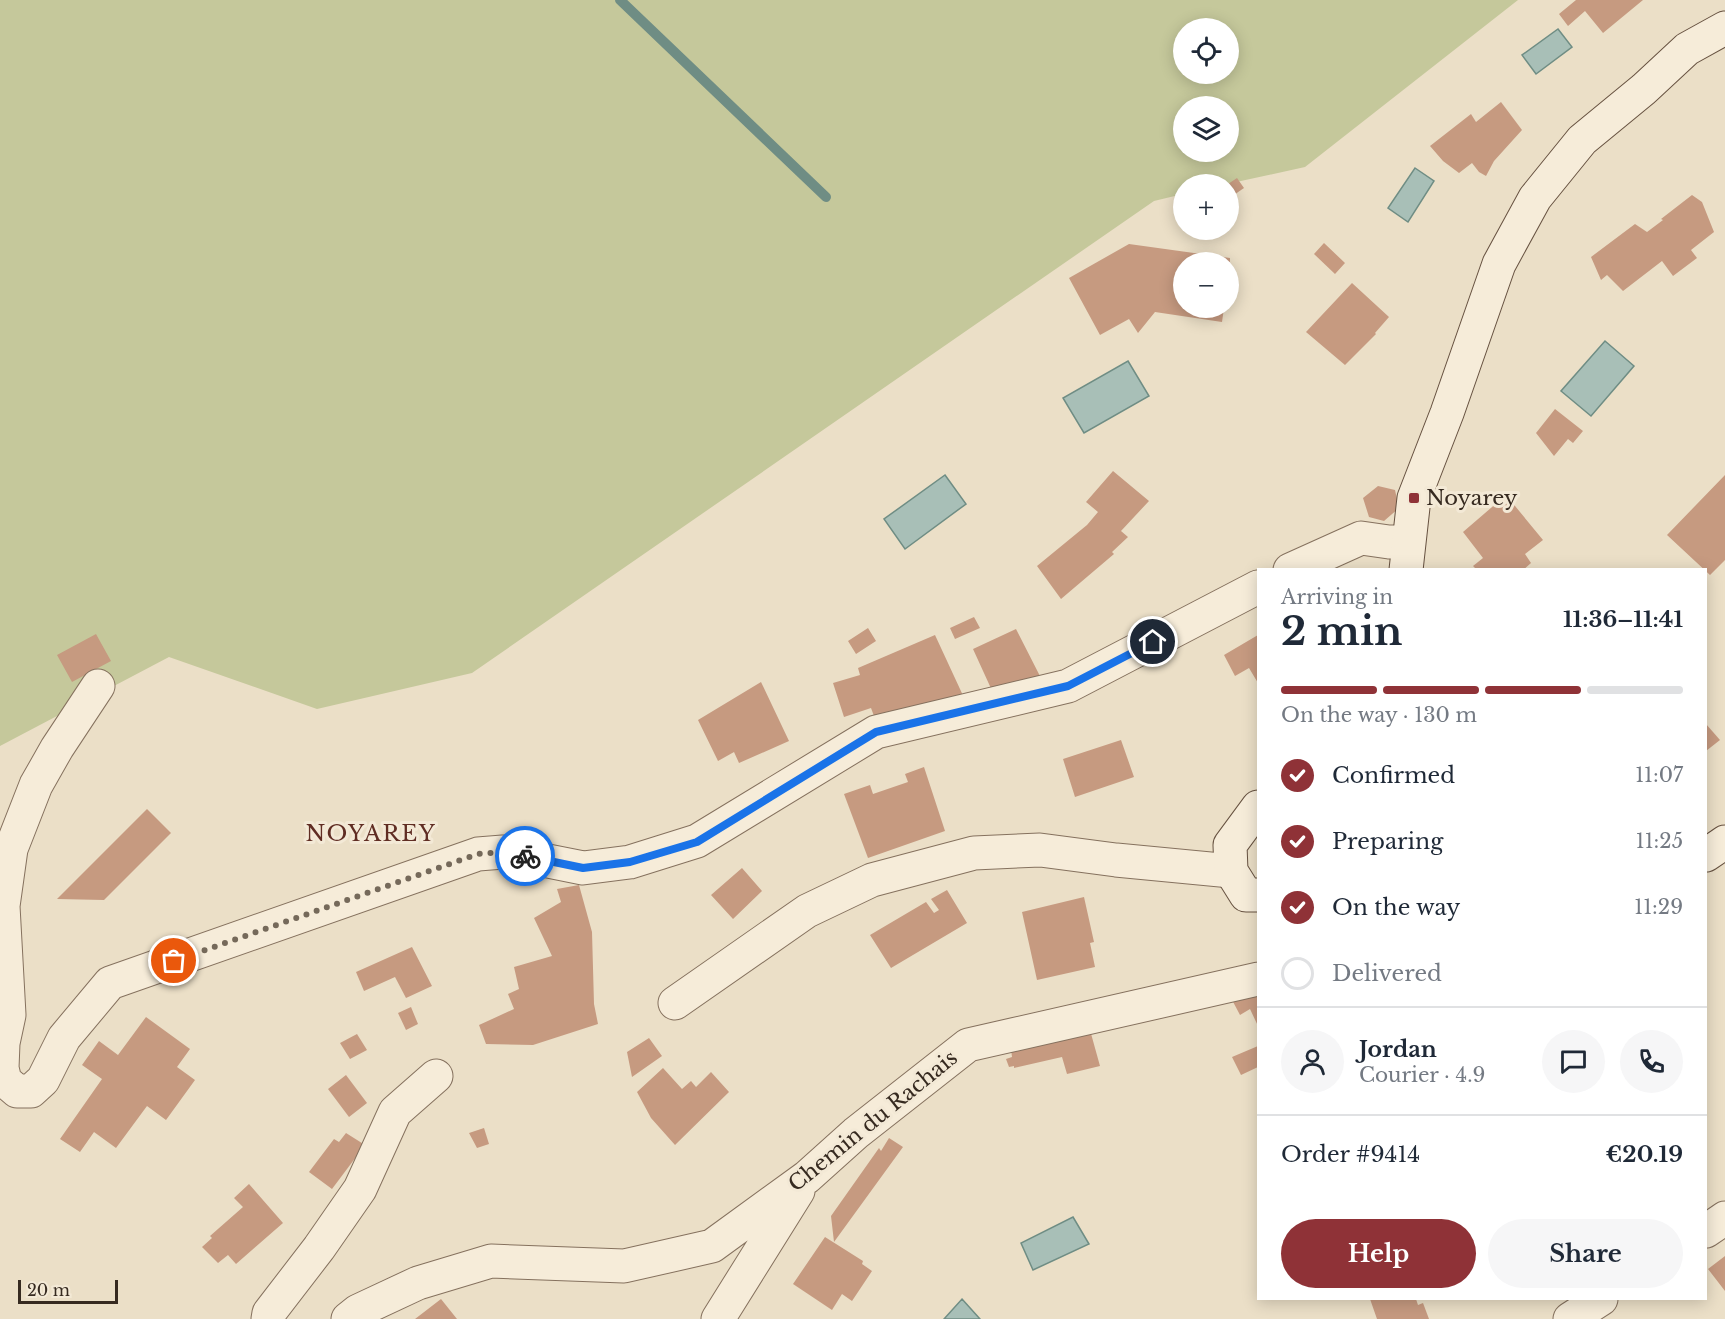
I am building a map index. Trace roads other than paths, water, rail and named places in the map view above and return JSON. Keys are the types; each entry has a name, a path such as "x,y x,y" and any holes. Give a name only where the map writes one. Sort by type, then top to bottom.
{"street":[{"path":"1294,568 1361,538 1389,543 1407,556 1414,498 1447,413 1499,264 1535,198 1582,140 1644,89 1687,49 1725,28"},
{"path":"98,686 57,748 36,785 11,849 3,906 9,1014 3,1043 2,1068 5,1081 17,1091 31,1091 43,1080 64,1038 110,983 478,854 502,852 583,868 630,862 697,842 876,732 1068,686 1257,588"},
{"path":"1257,808 1230,845 1231,871 1246,895 1257,895"},
{"path":"1707,854 1725,842"},
{"path":"675,1003 807,910 872,880 974,853 1040,850 1231,871"},
{"name":"Chemin du Rachais","path":"348,1319 357,1311 417,1283 491,1261 624,1266 712,1246 807,1177 856,1133 968,1045 1257,979"},
{"path":"268,1319 269,1313 319,1248 360,1189 395,1112 436,1076"},
{"path":"718,1319 807,1177"},
{"path":"1707,1230 1725,1218"},
{"path":"1570,1319 1599,1300"}],"water":[{"path":"1558,29 1572,47 1536,74 1522,55"},
{"path":"1415,168 1434,181 1408,222 1388,208"},
{"path":"1605,341 1634,366 1591,416 1561,391"},
{"path":"1128,361 1149,396 1084,433 1063,398"},
{"path":"945,475 966,504 905,549 884,519"},
{"path":"1073,1217 1089,1244 1033,1270 1021,1243"},
{"path":"962,1299 980,1319 944,1319"}],"waterway":[{"path":"620,0 826,197"}],"place":[{"name":"Noyarey","path":"1414,498"}],"district":[{"name":"NOYAREY","path":"371,833"}]}
